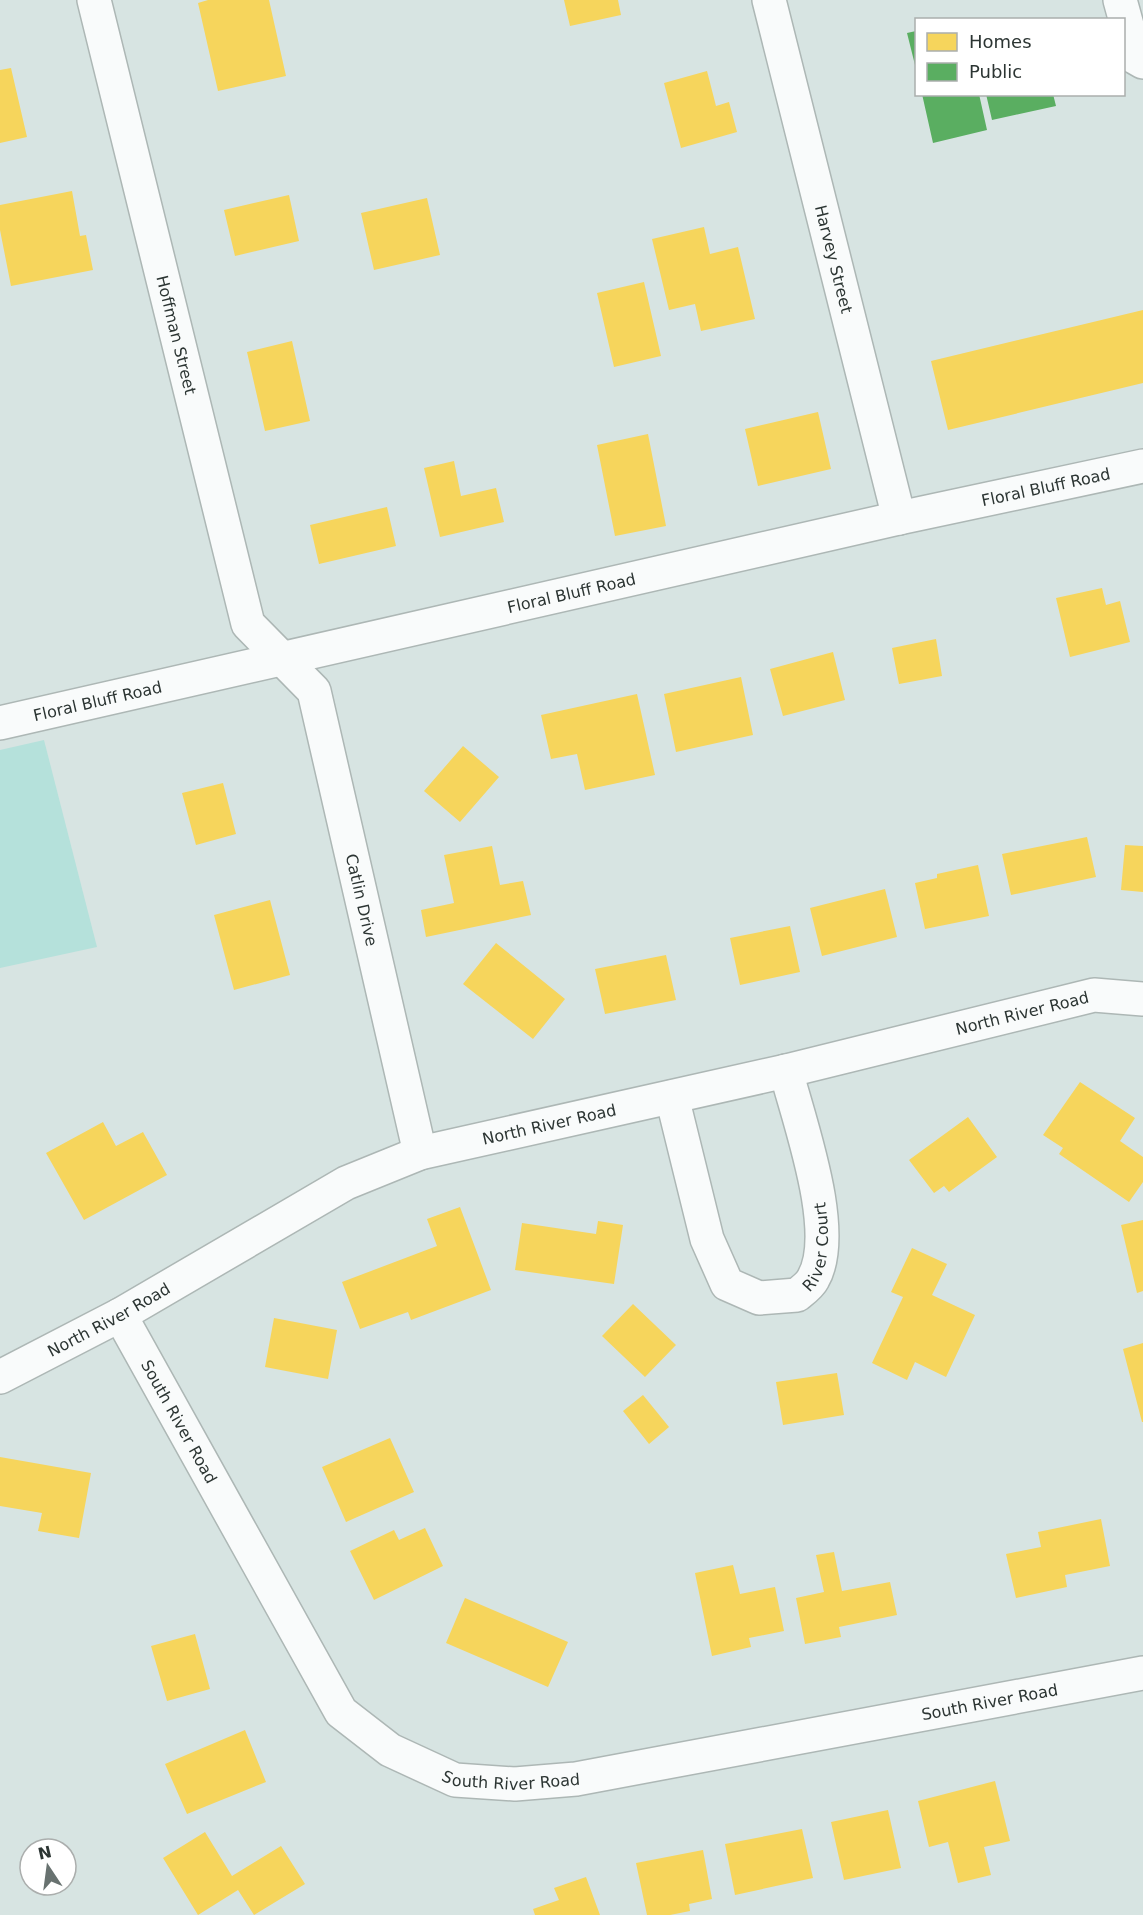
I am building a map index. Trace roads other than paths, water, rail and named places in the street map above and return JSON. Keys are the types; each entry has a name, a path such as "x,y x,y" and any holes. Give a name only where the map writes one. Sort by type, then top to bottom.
{"street":[{"name":"Hoffman Street","path":"94,0 248,624 282,658"},
{"name":"Harvey Street","path":"769,0 899,518"},
{"path":"1120,0 1125,18"},
{"path":"1125,18 1136,58 1143,62"},
{"name":"Floral Bluff Road","path":"0,723 899,518 1143,466"},
{"name":"Catlin Drive","path":"282,658 314,691 420,1153"},
{"name":"North River Road","path":"0,1377 120,1315 345,1183 420,1153 786,1071 1095,995 1143,999"},
{"name":"River Court","path":"672,1097 707,1239 727,1284 759,1298 797,1295 813,1280 820,1257 822,1209 786,1071"},
{"name":"South River Road","path":"120,1315 341,1712 390,1750 455,1780 515,1784 576,1779 1143,1673"}]}
